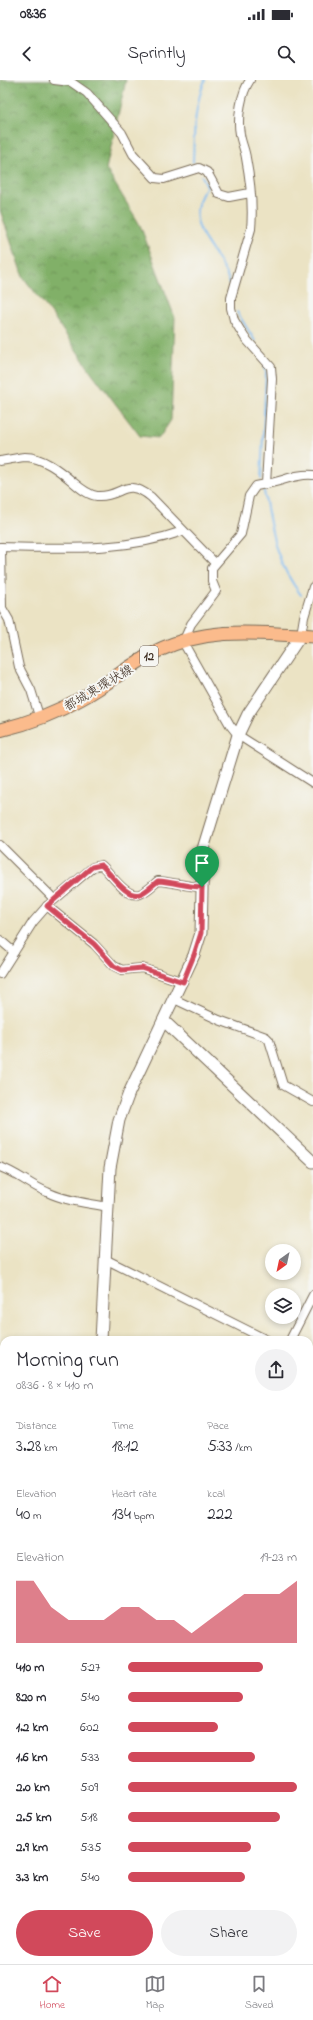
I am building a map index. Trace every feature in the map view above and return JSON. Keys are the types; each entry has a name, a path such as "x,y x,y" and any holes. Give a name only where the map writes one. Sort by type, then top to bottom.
{"main road":[{"name":"都城東環状線","path":"0,730 40,719 82,698 158,651 183,642 208,635 238,632 270,632 307,636"}],"street":[{"path":"54,80 71,82 87,93 122,133 133,154 155,178 164,179 199,168 207,172 219,194 229,197 250,193"},
{"path":"250,80 246,86 239,119 240,134 246,158 252,217 251,229 231,298 231,308 234,320 245,338 271,367 266,484"},
{"path":"0,461 26,457 40,460 60,472 82,490 98,496 128,487 140,489 151,497 215,563"},
{"path":"313,475 296,475 276,483 256,486 249,496 241,534 215,563 210,575 216,591 191,624 183,642 230,725 238,735 313,783"},
{"path":"40,719 31,690 19,667 9,620 2,608 0,547 117,546 158,540 183,531"},
{"path":"101,1336 104,1259 110,1168 119,1120 129,1093 183,982 201,933 202,861 205,837 238,735 252,709 307,636 304,616 313,587"},
{"path":"0,844 54,899"},
{"path":"0,974 33,922 54,899 70,888 92,867 101,865 125,890 133,894 140,894 158,881 172,882 185,887 202,887"},
{"path":"47,906 94,944 114,966 122,970 142,968 183,982"},
{"path":"0,940 14,952"},
{"path":"174,999 220,1020 266,1037 269,1040 283,1085 313,1102"},
{"path":"164,1021 313,1162"},
{"path":"0,1167 20,1176 46,1192 60,1197 107,1207"},
{"path":"104,1259 258,1336"},
{"path":"292,1336 313,1296"}],"green space":[{"path":"0,80 126,80 106,169 140,225 175,318 171,420 159,438 140,436 92,373 51,313 23,277 0,210"}],"waterway":[{"path":"193,162 194,131 197,110 201,90 205,80"},
{"path":"202,176 207,186 199,201 197,214 199,226 204,238 225,272 230,284"},
{"path":"237,312 255,341"},
{"path":"261,479 266,372 265,364"},
{"path":"264,491 275,546 285,570 301,595"}],"route":[{"path":"101,865 106,868 125,890 133,894 140,894 158,881 172,882 185,887 202,887 201,933 183,982 142,968 122,970 114,966 94,944 61,919 47,906 70,888 92,867 101,865"}]}
